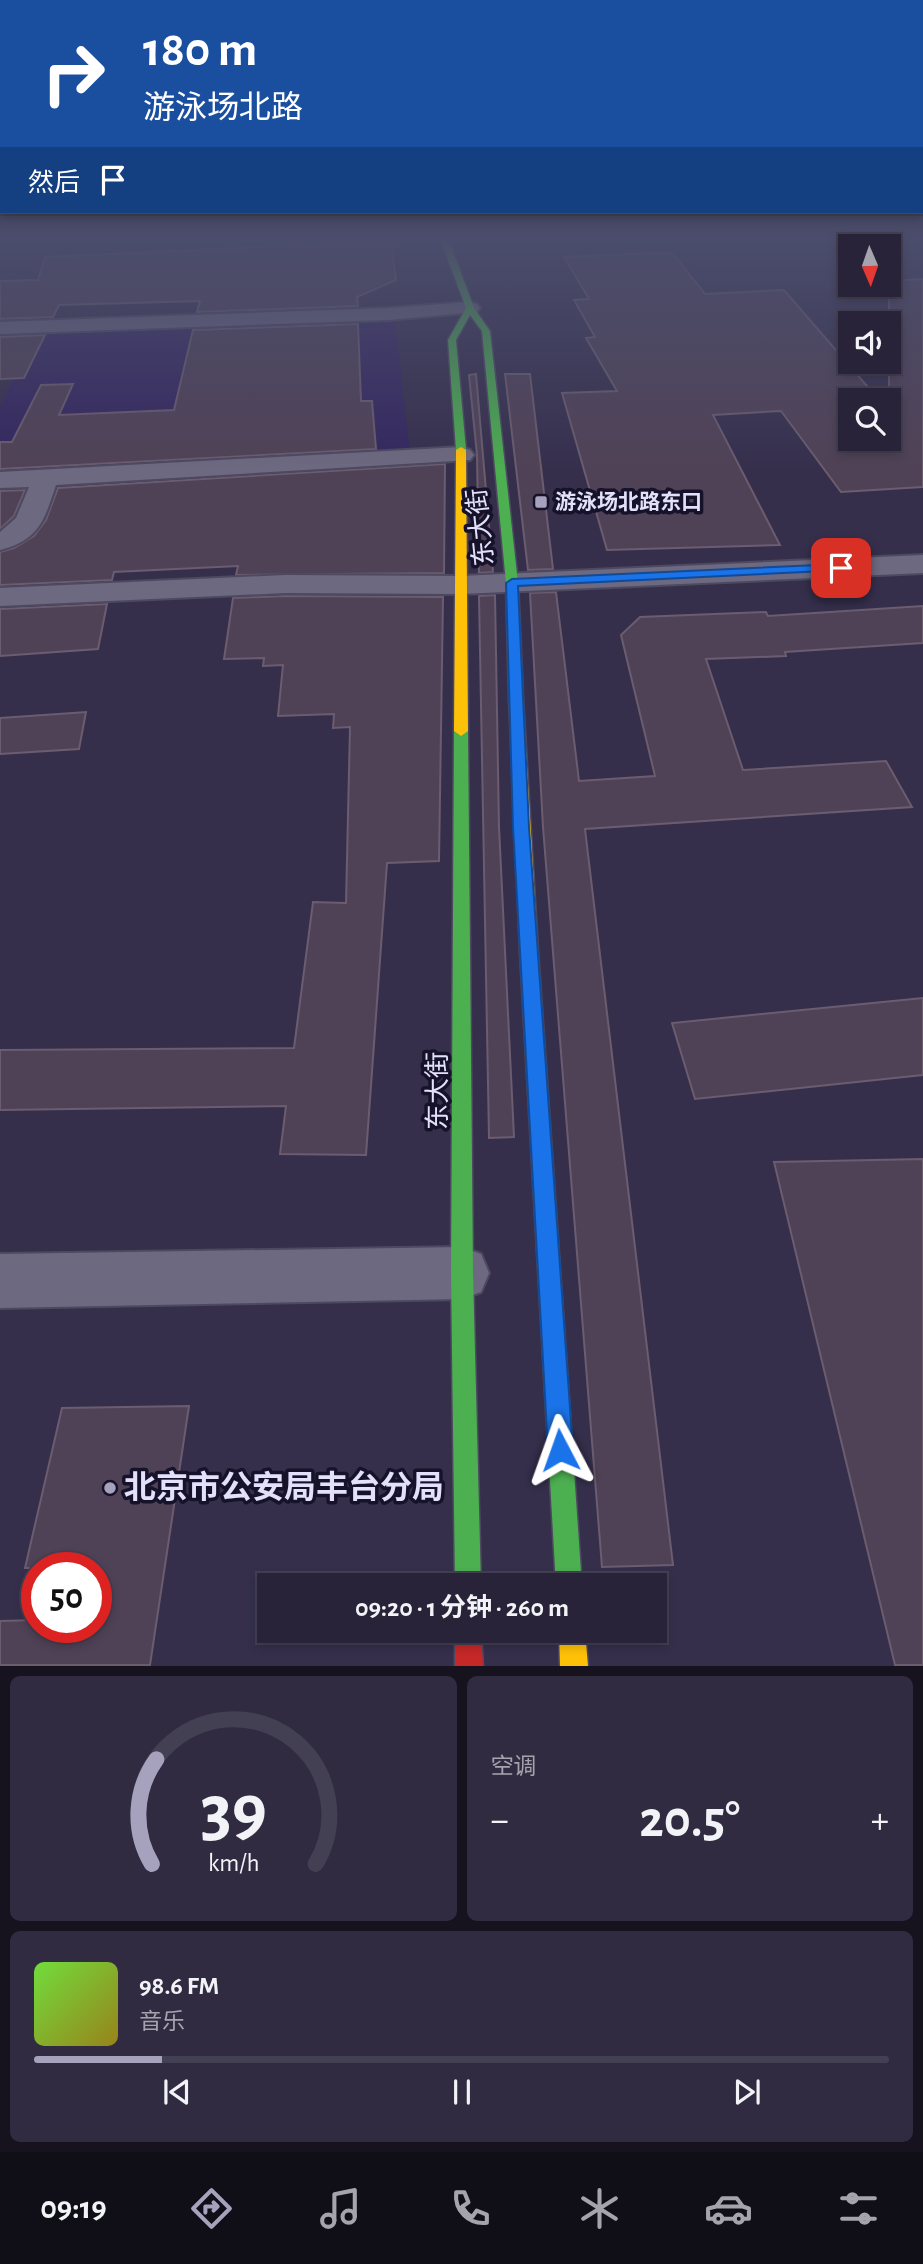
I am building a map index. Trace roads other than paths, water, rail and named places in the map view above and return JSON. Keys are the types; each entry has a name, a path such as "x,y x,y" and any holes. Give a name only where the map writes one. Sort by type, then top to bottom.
{"main road":[{"name":"东大街","path":"465,316 452,340 461,455 463,1273 468,1573"},
{"name":"东大街","path":"476,316 486,331 512,583 522,841 568,1573"},
{"path":"468,1643 469,1665"},
{"path":"573,1643 574,1665"}],"street":[{"path":"0,328 340,316"},
{"path":"0,480 461,455"},
{"path":"0,541 13,540 26,529 45,478"},
{"path":"0,597 285,584 461,585 923,564"},
{"path":"0,1281 463,1273"}],"place":[{"name":"游泳场北路东口","path":"541,502"},
{"name":"北京市公安局丰台分局","path":"110,1488"}]}
